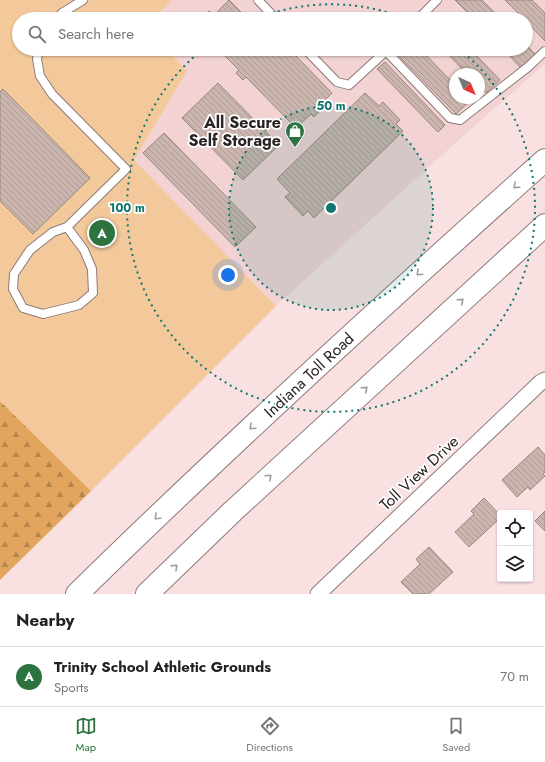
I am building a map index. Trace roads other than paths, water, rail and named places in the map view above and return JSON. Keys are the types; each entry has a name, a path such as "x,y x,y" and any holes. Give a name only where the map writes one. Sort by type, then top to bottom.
{"highway":[{"name":"Indiana Toll Road","path":"77,594 339,346 545,160"},
{"path":"147,594 238,506 545,225"}],"street":[{"name":"Toll View Drive","path":"318,594 541,382 545,380"}],"lane":[{"path":"65,12 83,0"},
{"path":"258,0 269,12"},
{"path":"425,12 436,0"},
{"path":"393,56 450,118 460,120 528,67 545,51"},
{"path":"38,56 40,76 52,94 126,169 67,227 53,232 30,250 14,274 13,289 23,308 43,314 79,305 93,293 92,269 84,250 67,227"},
{"path":"312,56 337,82 349,85 380,56"}],"place":[{"name":"All Secure Self Storage","path":"295,148"},
{"name":"Trinity School Athletic Grounds","path":"102,233"}]}
